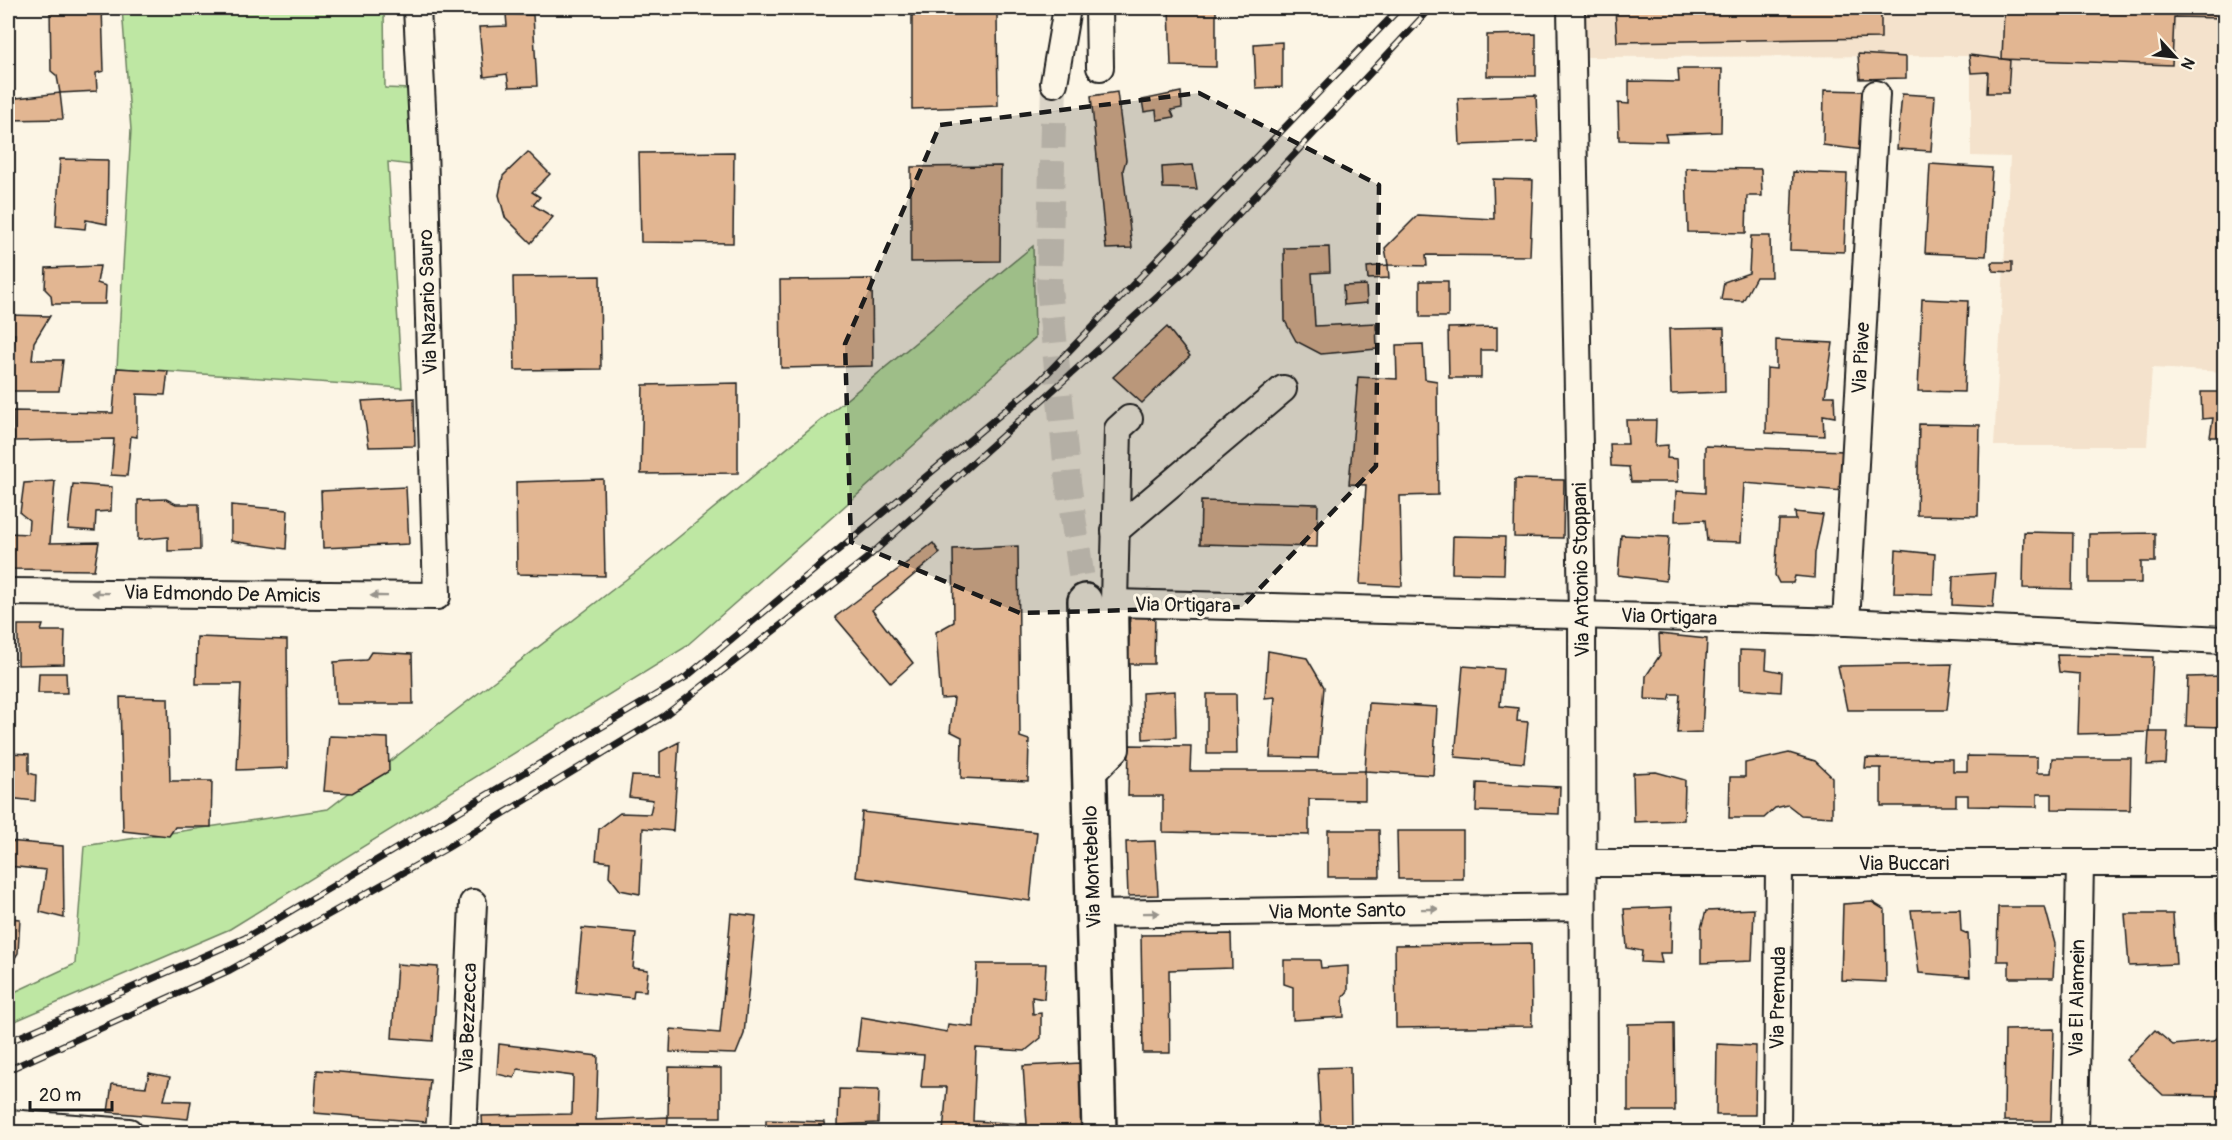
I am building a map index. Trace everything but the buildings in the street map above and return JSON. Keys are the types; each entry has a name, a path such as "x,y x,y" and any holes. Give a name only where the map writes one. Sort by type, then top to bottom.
{"street":[{"name":"Via Nazario Sauro","path":"417,8 424,159 437,596"},
{"path":"1054,83 1067,8"},
{"path":"1099,8 1100,68"},
{"name":"Via Antonio Stoppani","path":"1571,8 1581,614 1583,1132"},
{"name":"Via Piave","path":"1846,622 1876,94"},
{"path":"1115,531 1283,389"},
{"path":"1096,770 1116,749 1099,602 1115,531 1118,429 1129,419"},
{"name":"Via Edmondo De Amicis","path":"8,592 437,596"},
{"name":"Via Ortigara","path":"1099,602 1846,622 2224,640"},
{"name":"Via Montebello","path":"1099,602 1092,914 1099,1132"},
{"name":"Via El Alamein","path":"2075,1132 2080,862"},
{"name":"Via Buccari","path":"1583,863 2224,863"},
{"name":"Via Premuda","path":"1777,1132 1779,863"},
{"name":"Via Bezzecca","path":"463,1132 473,903"},
{"name":"Via Monte Santo","path":"1092,914 1582,907"},
{"path":"8,1124 129,1132"}],"highlighted area":[{"path":"1199,93 1379,185 1376,466 1242,607 1020,613 851,542 845,344 940,125"}],"shaded area":[{"path":"1583,8 2224,8 2224,372 2152,368 2147,446 1994,446 2010,157 1971,156 1969,56 1585,57"}],"green space":[{"path":"122,8 384,8 385,88 409,89 411,165 388,162 402,388 117,368 131,130"},
{"path":"1033,246 1035,338 684,648 230,929 8,1024 8,995 75,964 84,846 328,809 646,564"}],"tunnel":[{"path":"1054,83 1049,287 1068,482 1085,601"}],"railway":[{"path":"8,1042 245,938 686,677 1038,383 1400,8"},
{"path":"8,1070 230,970 447,848 664,716 866,559 1185,271 1431,8"}]}
